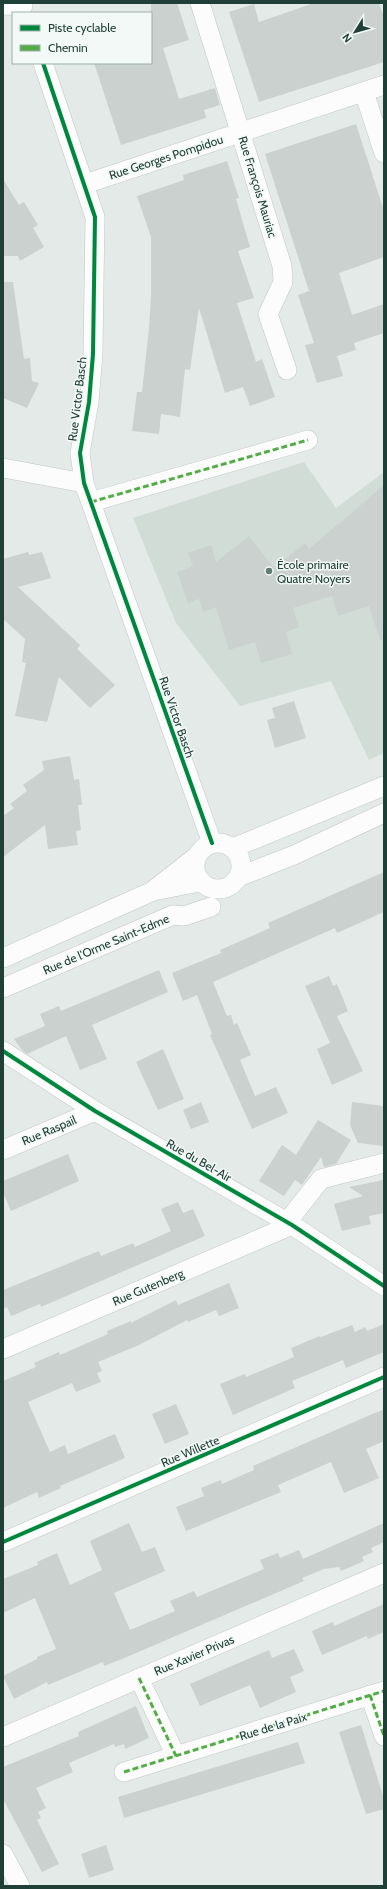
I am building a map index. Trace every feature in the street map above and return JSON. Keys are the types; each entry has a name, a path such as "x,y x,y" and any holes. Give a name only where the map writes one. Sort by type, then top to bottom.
{"street":[{"name":"Rue François Mauriac","path":"200,3 282,266 283,282 268,314 287,370"},
{"path":"3,5 23,8"},
{"name":"Rue Victor Basch","path":"43,64 95,217 93,354 89,402 80,453 84,482 212,843"},
{"name":"Rue Georges Pompidou","path":"85,184 384,85"},
{"path":"364,92 384,153"},
{"path":"91,502 308,440"},
{"path":"3,468 84,482"},
{"path":"233,848 384,786"},
{"path":"238,877 294,855 384,813"},
{"path":"153,891 196,857 200,851 212,843 223,843 233,848 238,854 241,862 241,870 234,884 220,890 212,889 200,882 195,871 196,857"},
{"path":"3,958 153,891 200,882"},
{"name":"Rue de l'Orme Saint-Edme","path":"3,988 173,915 184,916 211,907"},
{"name":"Rue du Bel-Air","path":"3,1051 95,1111 290,1224 384,1286"},
{"name":"Rue Raspail","path":"3,1150 95,1111"},
{"path":"290,1224 321,1179 384,1164"},
{"name":"Rue Gutenberg","path":"3,1349 290,1224"},
{"name":"Rue Willette","path":"3,1542 384,1377"},
{"name":"Rue Xavier Privas","path":"3,1737 384,1573"},
{"path":"140,1678 176,1756"},
{"name":"Rue de la Paix","path":"124,1772 377,1693 384,1736"},
{"path":"3,1854 20,1886"}],"shaded area":[{"name":"École primaire Quatre Noyers","path":"304,462 336,508 384,472 384,753 369,760 331,681 240,706 176,623 133,518"}],"building":[{"path":"151,3 177,3 189,40 163,48 179,99 215,88 220,105 204,110 206,118 121,145 94,64 152,64"},
{"path":"314,3 379,3 384,17 384,62 259,102 229,12 254,4 259,22"},
{"path":"356,124 384,211 384,257 339,273 352,315 384,304 384,333 354,343 356,350 337,356 343,376 317,383 305,345 314,343 298,295 309,291 265,154"},
{"path":"227,161 239,198 236,199 250,247 238,251 254,298 237,303 256,362 262,359 275,397 250,406 243,387 225,393 199,308 190,370 185,369 180,417 161,414 159,434 132,431 137,392 142,392 151,296 151,237 137,196 184,180 183,175"},
{"path":"3,179 19,205 24,202 38,225 33,228 44,247 20,261 18,256 3,256"},
{"path":"3,282 13,282 24,359 30,358 32,381 39,383 27,408 3,398"},
{"path":"384,485 384,639 380,640 369,606 338,616 332,596 293,608 299,627 286,632 292,654 261,663 255,642 229,650 216,607 203,612 199,599 188,603 177,572 193,566 188,553 211,545 216,562 249,536 274,568 305,543 309,549"},
{"path":"28,552 29,555 42,552 51,578 18,587 80,645 77,649 115,685 90,708 59,677 47,722 15,716 26,663 22,662 25,639 3,619 3,559"},
{"path":"294,701 306,738 275,748 267,720 275,718 272,708"},
{"path":"70,756 74,780 79,779 82,805 78,805 81,830 76,831 78,845 48,849 45,825 3,857 3,816 14,808 10,804 27,791 23,785 44,770 42,761"},
{"path":"384,872 384,912 337,933 335,928 213,982 227,1016 231,1015 234,1025 237,1023 251,1055 240,1060 255,1096 276,1087 288,1113 252,1129 210,1035 212,1034 197,995 183,1001 172,973 221,953 220,950 270,928 268,923"},
{"path":"159,970 168,992 92,1025 107,1059 80,1070 66,1036 27,1054 14,1039 45,1026 40,1014 59,1006 61,1011"},
{"path":"329,976 333,986 337,984 348,1011 337,1016 363,1071 332,1085 317,1049 330,1043 305,986"},
{"path":"163,1049 184,1099 158,1110 136,1062"},
{"path":"201,1102 209,1122 191,1129 183,1110"},
{"path":"352,1102 384,1106 384,1146 358,1143 350,1125"},
{"path":"318,1120 351,1140 336,1164 324,1167 321,1157 302,1185 295,1180 284,1196 259,1181 282,1145 296,1155"},
{"path":"68,1154 79,1181 11,1211 3,1192 3,1181"},
{"path":"384,1180 384,1213 369,1216 371,1224 342,1231 334,1204 363,1196 349,1187"},
{"path":"178,1202 183,1213 193,1209 205,1236 41,1307 40,1304 11,1316 7,1307 3,1309 3,1290 99,1251 101,1256 133,1243 135,1247 171,1231 161,1209"},
{"path":"229,1283 239,1308 219,1316 216,1310 188,1322 187,1320 139,1345 98,1362 102,1371 97,1373 101,1382 76,1392 72,1383 28,1402 50,1452 65,1445 68,1454 115,1434 125,1458 60,1486 61,1488 39,1498 37,1492 3,1508 3,1381 36,1367 34,1363 59,1352 60,1355 108,1334 107,1331 131,1321 131,1323 176,1300 178,1305"},
{"path":"384,1324 384,1352 346,1368 343,1360 292,1381 295,1388 233,1415 220,1384 245,1374 246,1377 294,1357 291,1348 320,1336 321,1337 352,1325 355,1332 365,1327 367,1331"},
{"path":"176,1404 189,1434 165,1444 152,1414"},
{"path":"384,1409 384,1441 366,1449 379,1478 344,1493 331,1462 278,1485 281,1492 186,1531 176,1507 204,1496 201,1488 221,1480 222,1484 254,1470 253,1466"},
{"path":"129,1523 142,1552 155,1547 165,1571 114,1593 130,1630 175,1611 170,1601 194,1591 197,1597 264,1569 260,1560 278,1553 280,1558 299,1550 303,1559 384,1523 384,1542 371,1548 373,1552 362,1557 364,1561 341,1571 339,1567 324,1569 302,1578 304,1581 122,1659 104,1666 103,1662 48,1685 47,1682 14,1699 3,1676 37,1659 37,1657 56,1649 35,1598 3,1613 3,1579 38,1565 37,1562 57,1553 70,1585 102,1570 90,1541"},
{"path":"384,1604 384,1632 368,1639 367,1636 322,1655 312,1631 333,1622 334,1626"},
{"path":"294,1649 304,1671 290,1677 296,1692 260,1708 250,1685 200,1706 190,1684 269,1650 272,1658"},
{"path":"136,1706 149,1738 125,1749 124,1744 115,1747 114,1744 69,1763 73,1772 36,1788 46,1808 38,1812 41,1818 37,1820 59,1864 42,1872 3,1799 3,1767 79,1736 78,1732"},
{"path":"361,1725 384,1799 384,1809 366,1814 339,1732"},
{"path":"298,1742 305,1763 124,1818 118,1797"},
{"path":"106,1845 114,1870 89,1878 81,1854"}],"marked path":[{"path":"91,502 308,440"},
{"path":"139,1678 176,1756"},
{"path":"124,1772 384,1691"},
{"path":"370,1695 384,1736"}],"cycle path":[{"path":"43,64 95,217 93,354 89,402 80,453 84,483 212,843"},
{"path":"3,1051 95,1111 292,1225 384,1286"},
{"path":"3,1542 384,1377"}],"place":[{"name":"École primaire Quatre Noyers","path":"269,571"}]}
